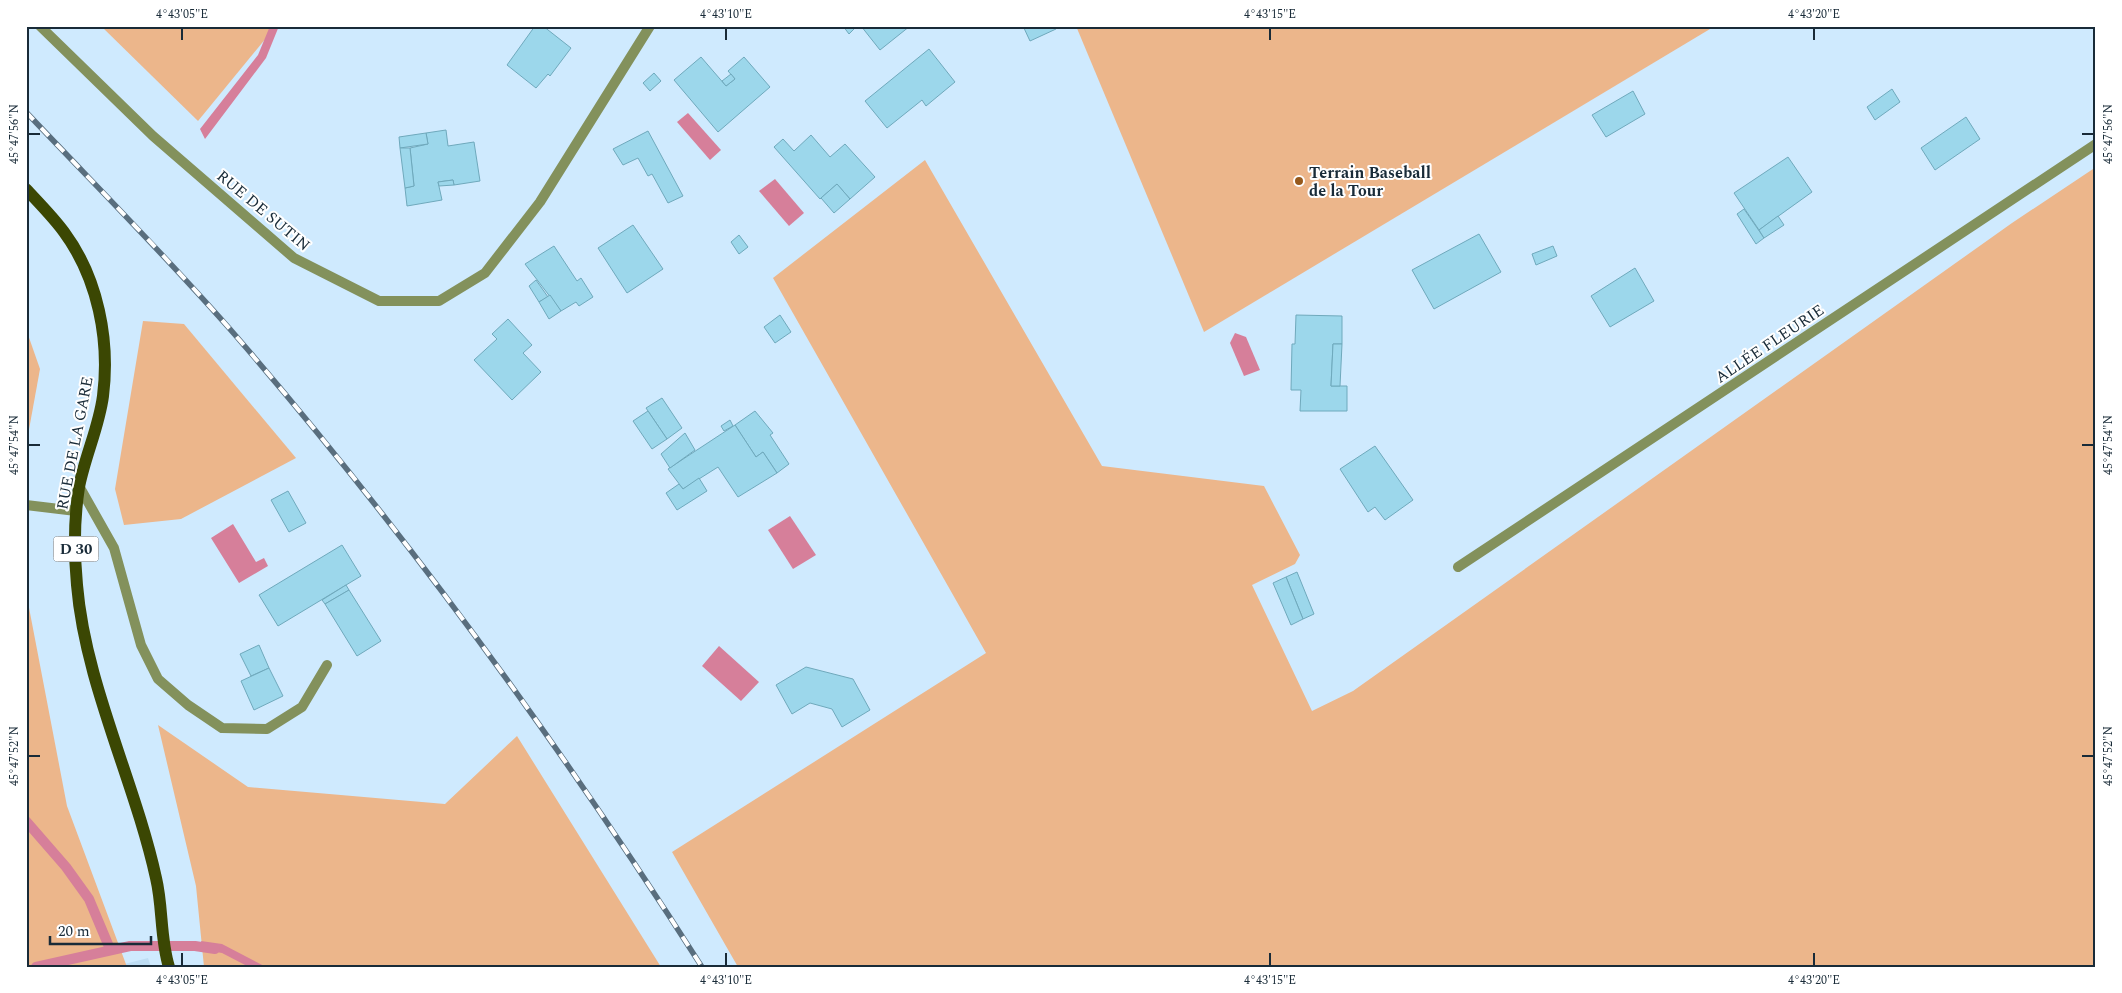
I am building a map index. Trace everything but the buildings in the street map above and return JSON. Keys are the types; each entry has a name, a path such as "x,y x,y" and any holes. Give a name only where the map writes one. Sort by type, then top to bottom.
{"main road":[{"name":"RUE DE LA GARE","path":"26,189 64,232 79,256 89,278 99,314 104,344 102,398 80,486 76,511 77,586 84,636 157,878 168,966"}],"street":[{"name":"RUE DE SUTIN","path":"40,26 153,136 294,258 379,301 439,301 485,273 540,202 650,26"},
{"name":"ALLÉE FLEURIE","path":"1458,567 2096,144"},
{"path":"80,486 114,548 141,645 158,679 188,705 222,728 267,729 302,707 328,666"},
{"path":"26,505 76,511"}],"shaded area":[{"path":"101,26 276,26 198,121"},
{"path":"270,26 279,26 266,58 205,139 200,129 258,55"},
{"name":"Terrain Baseball de la Tour","path":"1076,26 1715,26 1204,332"},
{"path":"688,113 721,150 710,160 677,122"},
{"path":"925,160 1102,466 1264,486 1300,555 1295,564 1252,585 1312,711 1353,691 2012,223 2096,167 2096,967 738,967 672,852 986,653 773,278"},
{"path":"775,179 804,213 789,226 759,191"},
{"path":"143,321 184,324 296,458 181,519 124,525 115,489"},
{"path":"26,329 40,369 26,446"},
{"path":"1235,333 1246,337 1260,370 1244,376 1230,343"},
{"path":"790,516 816,555 793,569 768,530"},
{"path":"233,524 256,562 264,558 268,566 239,583 211,538"},
{"path":"26,592 67,806 127,967 26,967"},
{"path":"719,646 759,682 741,701 702,666"},
{"path":"158,725 248,787 445,804 517,736 661,967 204,967 196,886"},
{"path":"201,941 222,944 266,967 249,967 222,953 204,950"},
{"path":"148,958 151,967 113,967"}],"waterway":[{"path":"26,821 66,867 89,899 110,949"},
{"path":"36,967 130,946 195,946 215,949"}],"railway":[{"path":"26,112 211,307 361,487 421,564 538,722 649,885 702,967"}],"place":[{"name":"Terrain Baseball de la Tour","path":"1299,181"}]}
